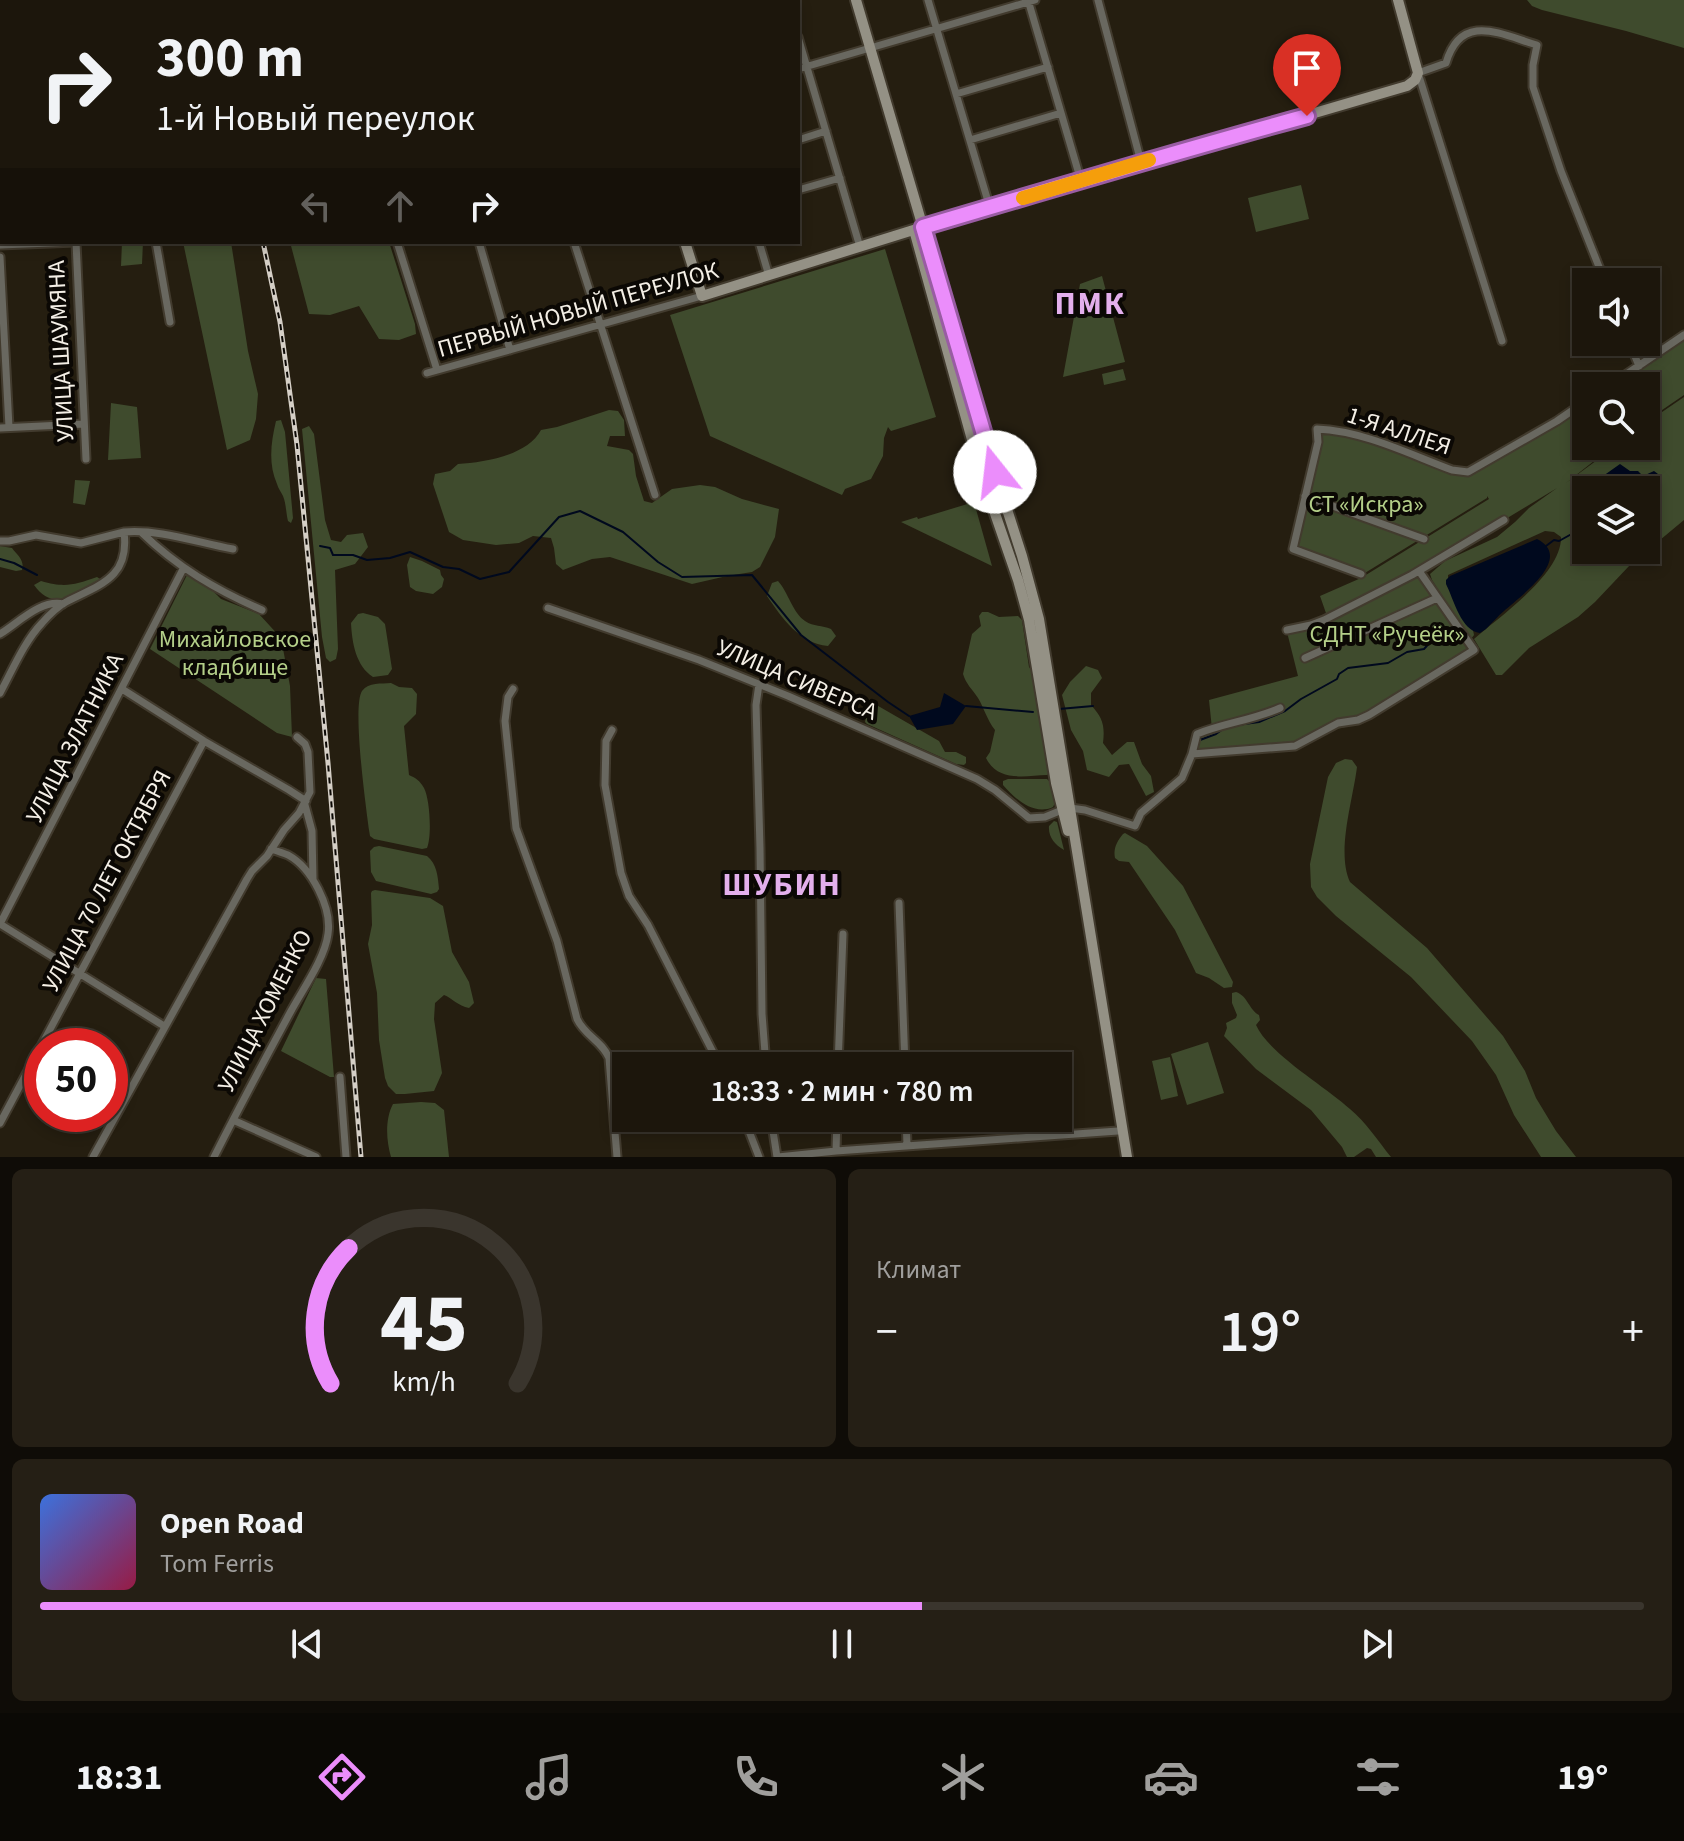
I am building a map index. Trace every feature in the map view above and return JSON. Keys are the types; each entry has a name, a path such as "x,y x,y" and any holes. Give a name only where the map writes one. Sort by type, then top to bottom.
{"main road":[{"path":"856,0 982,476 1029,620 1053,768 1066,809"},
{"path":"1398,0 1418,73"},
{"name":"ПЕРВЫЙ НОВЫЙ ПЕРЕУЛОК","path":"702,296 1141,162 1407,86 1418,73"},
{"path":"918,229 957,340 1039,619 1066,809 1124,1157"},
{"path":"686,244 702,296"},
{"path":"945,342 957,340"},
{"path":"982,476 995,472"}],"street":[{"path":"928,0 990,208"},
{"path":"1098,0 1141,162"},
{"path":"860,247 826,131 802,67 1030,1 1081,181"},
{"path":"1502,341 1418,73 1446,63 1452,48 1467,32 1489,31 1537,45 1533,87 1561,171 1599,268"},
{"path":"956,94 1048,67"},
{"path":"970,140 1061,113"},
{"path":"800,139 826,131"},
{"path":"800,189 840,178"},
{"path":"0,245 25,244"},
{"name":"УЛИЦА ШАУМЯНА","path":"76,244 86,459"},
{"path":"156,244 170,322"},
{"path":"398,244 437,370"},
{"path":"480,244 510,350"},
{"path":"575,244 655,495"},
{"path":"760,244 769,276"},
{"path":"0,257 4,428 84,424"},
{"name":"ПЕРВЫЙ НОВЫЙ ПЕРЕУЛОК","path":"427,373 702,296"},
{"path":"1630,372 1684,335"},
{"path":"1635,356 1639,366"},
{"name":"1-Я АЛЛЕЯ","path":"1305,496 1318,442 1317,429 1355,435 1452,470 1468,472 1572,411"},
{"path":"1361,574 1293,549 1305,496 1424,539"},
{"path":"1287,630 1324,620 1419,571 1504,520"},
{"path":"0,693 42,623 63,604 116,574 122,561 124,532"},
{"path":"0,541 36,535 81,543 124,532 141,532 233,549"},
{"path":"141,532 183,569 262,610"},
{"name":"УЛИЦА ЗЛАТНИКА","path":"0,924 183,569"},
{"path":"1192,754 1295,746 1338,723 1369,715 1474,650 1419,571"},
{"path":"1305,658 1437,598"},
{"path":"0,634 42,607 55,602 63,604"},
{"name":"УЛИЦА СИВЕРСА","path":"548,608 759,684 977,779 1033,819 1066,809"},
{"path":"759,684 756,705 765,1052"},
{"path":"122,689 305,803 312,831 313,881"},
{"path":"513,689 508,697 505,721 516,828 557,941 577,1019 581,1028 604,1047 609,1058 617,1157"},
{"path":"1066,809 1085,810 1135,826 1141,813 1182,778 1197,734 1260,717 1280,708"},
{"path":"612,730 606,741 605,785 621,873 629,896 648,925 713,1052"},
{"path":"93,1157 247,879 305,803 311,788 308,752 297,737"},
{"name":"УЛИЦА 70 ЛЕТ ОКТЯБРЯ","path":"0,1123 204,741"},
{"path":"271,849 295,860 313,881"},
{"name":"УЛИЦА ХОМЕНКО","path":"214,1157 324,947 328,931 327,912 313,881"},
{"path":"899,903 904,1052"},
{"path":"0,924 164,1026"},
{"path":"839,1052 843,934"},
{"path":"340,1077 346,1157"},
{"path":"233,1120 316,1157"},
{"path":"773,1132 777,1157 1120,1131"},
{"path":"749,1132 759,1157"},
{"path":"836,1151 837,1132"},
{"path":"907,1132 907,1145"}],"green space":[{"path":"1527,0 1684,0 1684,48 1542,10"},
{"path":"1301,185 1309,219 1256,232 1248,198"},
{"path":"122,244 143,244 142,264 121,266"},
{"path":"183,244 231,244 258,394 250,440 227,450"},
{"path":"291,244 390,244 416,334 399,340 379,339 359,306 330,315 309,314"},
{"path":"885,249 936,417 891,431 888,427 883,456 871,479 845,489 842,495 710,436 670,315"},
{"path":"1102,276 1125,362 1063,377 1080,284"},
{"path":"1684,337 1684,395 1660,411 1660,372 1630,372 1655,356 1660,356 1660,353"},
{"path":"956,345 989,460 984,462 950,346"},
{"path":"1123,369 1126,380 1104,385 1102,374"},
{"path":"1684,397 1684,520 1660,540 1660,476 1575,476 1597,460 1660,460 1660,413"},
{"path":"111,403 137,407 141,458 108,460"},
{"path":"1572,409 1572,460 1595,460 1566,483 1572,479 1572,564 1631,564 1578,617 1529,648 1502,675 1496,675 1474,639 1541,580 1559,551 1561,537 1545,531 1448,575 1448,582 1473,630 1471,639 1430,574 1445,561 1497,537 1557,488 1423,569 1476,653 1359,724 1332,730 1297,749 1190,759 1195,736 1212,729 1209,700 1298,676 1286,628 1327,616 1320,596 1361,578 1489,499 1487,496 1360,576 1294,553 1318,430 1352,434 1468,472"},
{"path":"609,410 618,411 624,420 625,436 610,436 607,446 629,450 633,454 644,501 652,503 672,489 700,485 715,487 742,499 779,509 775,537 760,567 752,572 692,584 610,557 592,559 563,570 556,564 551,538 533,536 519,543 496,545 463,540 449,532 433,484 435,474 450,471 458,464 480,462 515,452 526,446 541,430"},
{"path":"281,420 285,432 291,523 271,461 276,421"},
{"path":"309,426 314,434 325,520 331,540 341,542 347,535 363,533 368,547 355,564 335,570 338,649 336,659 330,662 326,658 322,637 302,429"},
{"path":"75,480 90,481 85,505 73,503"},
{"path":"974,502 992,566 901,522 918,519"},
{"path":"0,546 12,548 21,560 22,570 0,567"},
{"path":"410,557 440,570 444,579 442,587 433,594 410,587 407,565"},
{"name":"Михайловское кладбище","path":"187,575 211,589 221,599 259,614 281,638 290,686 292,737 277,733 150,649"},
{"path":"97,577 100,581 66,598 49,598 34,585 41,581 69,585"},
{"path":"778,581 805,621 831,629 836,636 828,646 800,635 779,613 767,596 772,583"},
{"path":"982,612 999,617 1018,616 1022,620 1050,773 1047,775 1012,776 997,771 986,758 995,730 963,674 972,634 981,626 979,616"},
{"path":"358,614 378,617 385,624 392,669 388,675 373,677 356,653 351,623"},
{"path":"1086,666 1098,670 1102,678 1091,693 1091,705 1102,722 1103,743 1112,755 1127,742 1134,742 1142,764 1151,776 1154,792 1146,796 1129,764 1119,765 1109,777 1087,770 1083,751 1071,730 1062,695"},
{"path":"391,683 412,688 417,694 416,714 404,726 409,775 421,783 428,800 430,827 427,848 370,836 361,758 359,700 368,686"},
{"path":"873,703 939,741 945,752 956,752 966,757 966,763 956,764 867,724 868,706"},
{"path":"1352,760 1357,767 1345,841 1346,870 1350,882 1427,948 1503,1036 1525,1071 1536,1098 1576,1157 1541,1157 1514,1115 1496,1075 1472,1041 1411,977 1336,916 1311,887 1310,864 1328,777 1336,763"},
{"path":"1047,779 1054,792 1053,807 1039,809 1025,805 1003,785 1003,781"},
{"path":"1057,822 1064,850 1050,834 1049,826"},
{"path":"1125,833 1147,846 1183,886 1233,982 1232,987 1224,988 1196,973 1175,930 1129,862 1115,858 1116,845"},
{"path":"379,846 427,856 436,871 437,892 431,894 376,881 371,872 370,851"},
{"path":"375,890 430,898 443,906 452,952 469,982 474,1003 469,1008 444,995 435,1003 434,1019 442,1073 434,1091 396,1094 385,1078 379,1040 377,993 368,944 372,925 371,893"},
{"path":"316,978 326,979 334,1077 281,1051"},
{"path":"1236,992 1259,1015 1256,1025 1273,1047 1356,1114 1391,1157 1376,1157 1367,1148 1354,1157 1347,1157 1311,1110 1256,1069 1224,1036 1226,1023 1237,1015 1232,1003 1232,993"},
{"path":"1208,1042 1224,1093 1187,1105 1171,1054"},
{"path":"1170,1057 1178,1096 1161,1100 1152,1061"},
{"path":"435,1103 444,1110 449,1157 391,1157 387,1130 393,1104"}],"water":[{"path":"1620,464 1643,476 1603,476"},
{"path":"1654,471 1657,476 1643,476"},
{"path":"1537,539 1547,547 1550,556 1540,577 1486,629 1480,633 1473,631 1459,614 1446,580"},
{"path":"944,693 966,706 953,724 917,730 909,716 940,707"}],"waterway":[{"path":"320,546 330,548 333,555 353,555 367,560 410,552 480,579 509,572 559,517 580,511 623,532 658,562 682,577 752,575 801,635 909,716"},
{"path":"1546,546 1572,534"},
{"path":"0,559 37,575"},
{"path":"1237,725 1259,722 1285,711 1337,679 1348,668 1388,663 1407,652 1424,649 1442,629"},
{"path":"966,706 1033,712"},
{"path":"1059,709 1093,706"},
{"path":"1200,740 1223,729"}],"railway":[{"path":"263,244 280,322 297,445 328,763 361,1157"}],"slow traffic":[{"path":"1023,198 1149,160"}],"district":[{"name":"ПМК","path":"1090,304"},
{"name":"ШУБИН","path":"782,885"}],"route":[{"path":"995,472 923,227 1307,116"}],"park label":[{"name":"СТ «Искра»","path":"1366,504"},
{"name":"СДНТ «Ручеёк»","path":"1387,634"}]}
